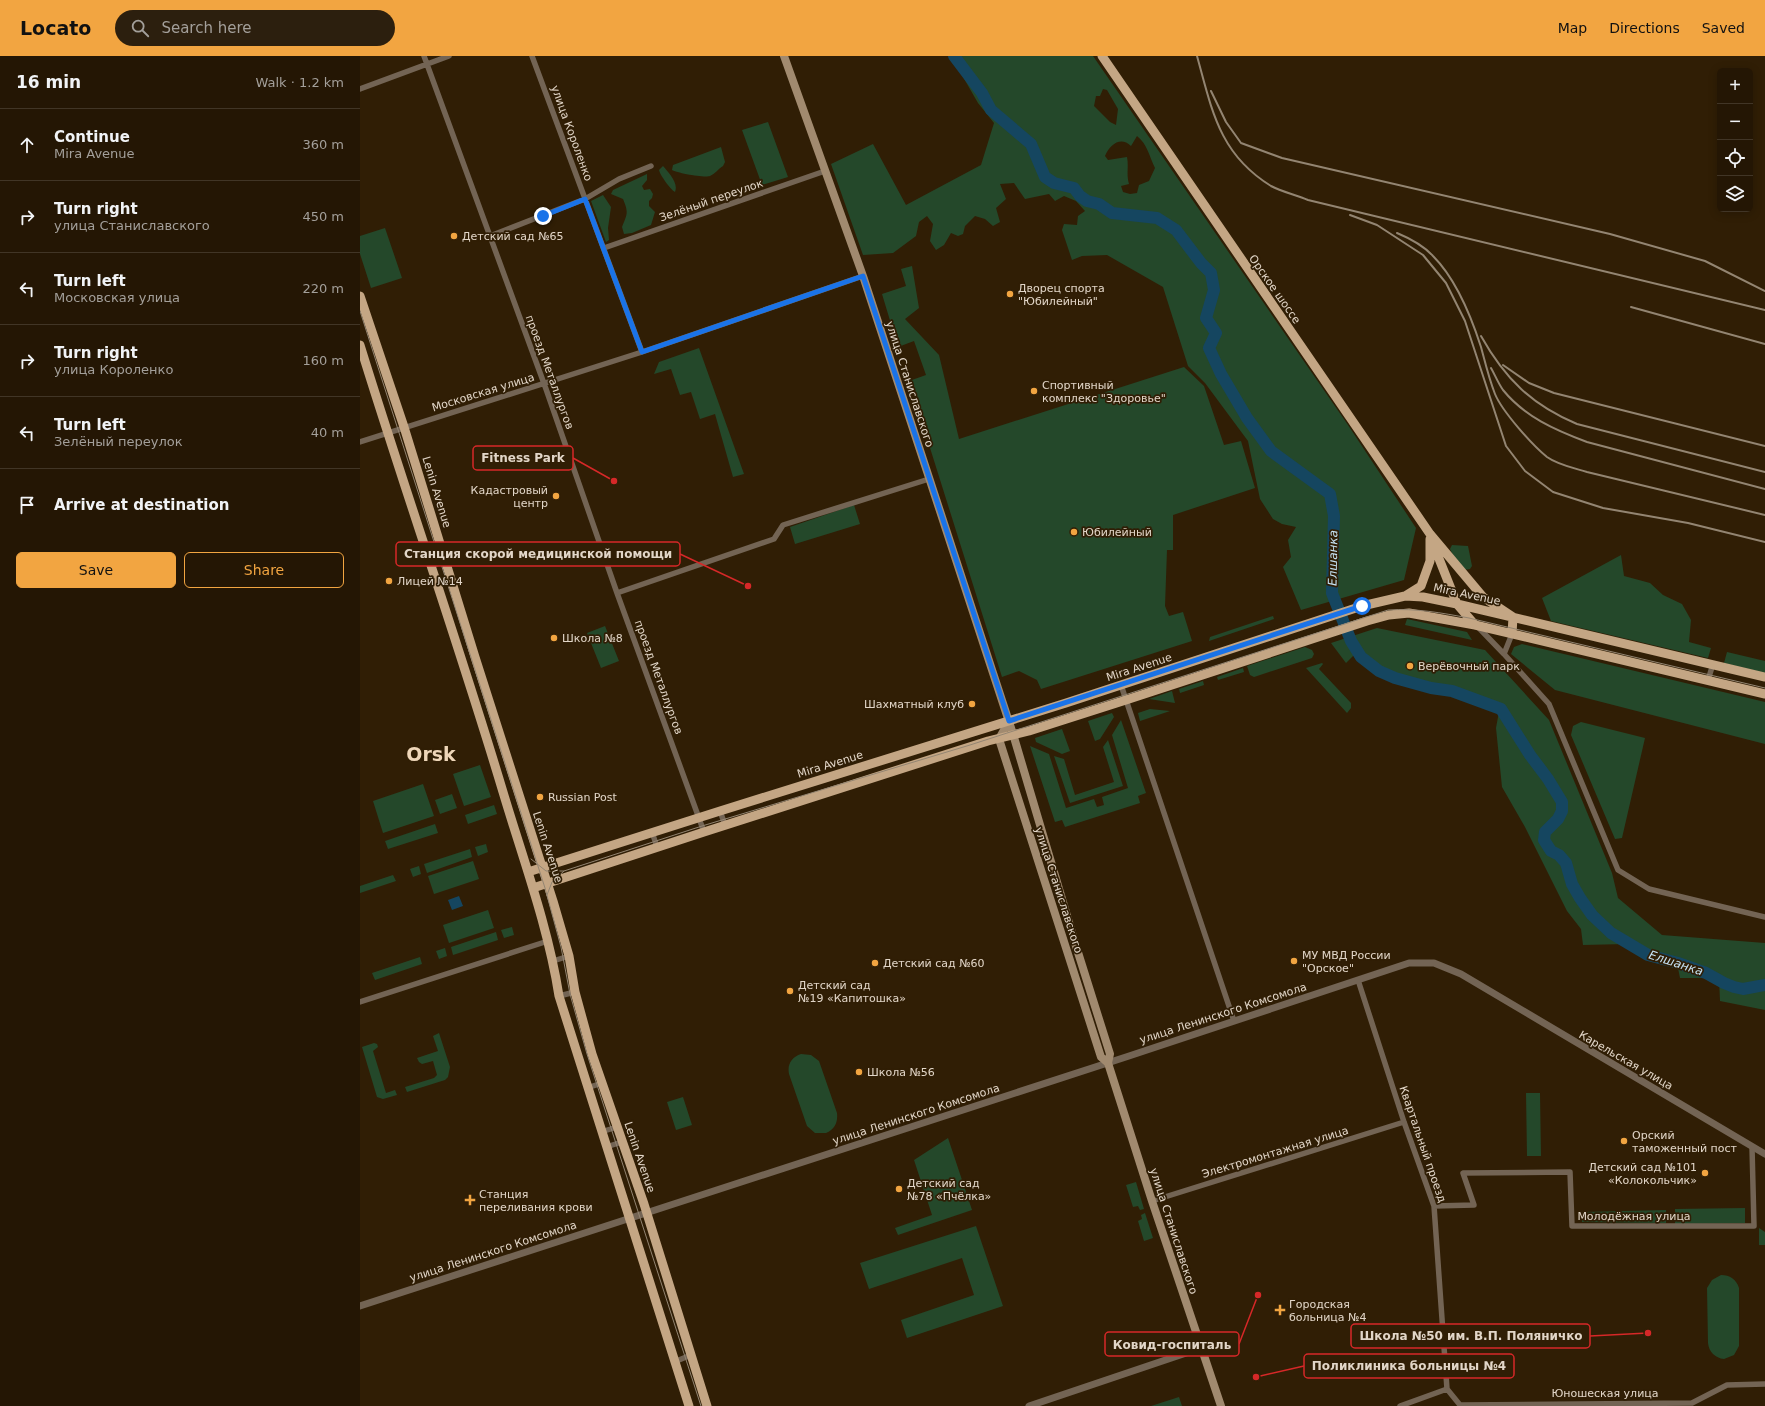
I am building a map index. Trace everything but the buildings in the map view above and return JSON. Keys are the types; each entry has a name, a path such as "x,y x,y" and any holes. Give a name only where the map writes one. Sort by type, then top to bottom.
{"main road":[{"name":"улица Станиславского","path":"784,56 863,276 1014,734 1076,946 1110,1054 1108,1063 1152,1201 1221,1406"},
{"name":"Орское шоссе","path":"1102,56 1430,534"},
{"name":"Lenin Avenue","path":"360,296 363,318 404,427 476,661 547,883 569,956 576,992 592,1054 646,1213 707,1406"},
{"path":"360,345 387,433 476,703 533,888 548,941 559,996 689,1406"},
{"path":"1405,596 1421,586 1430,560 1430,534"},
{"path":"1430,534 1457,604 1475,625"},
{"path":"1430,534 1483,597 1513,616 1512,634"},
{"name":"Mira Avenue","path":"528,872 699,817 1009,721 1362,606 1405,596 1423,597 1513,616 1765,677"},
{"path":"533,888 988,741 999,739 1126,700 1388,614 1409,613 1475,625 1765,694"},
{"path":"999,739 1009,721"},
{"name":"улица Станиславского","path":"999,739 1101,1057 1108,1063"}],"street":[{"name":"проезд Металлургов","path":"424,56 544,384 617,593 704,832"},
{"path":"360,89 449,56"},
{"name":"улица Короленко","path":"532,56 642,352"},
{"path":"490,236 585,199 620,180 651,166"},
{"name":"Зелёный переулок","path":"604,248 825,171"},
{"name":"Московская улица","path":"360,442 642,352 863,276"},
{"path":"617,593 774,540 783,525 929,478"},
{"path":"431,566 445,561"},
{"path":"1475,625 1504,654 1549,704 1618,870 1649,889 1765,917"},
{"path":"1504,654 1512,634"},
{"path":"464,665 476,661"},
{"path":"1708,680 1713,664"},
{"path":"1121,685 1234,1021"},
{"path":"476,703 488,698"},
{"path":"912,751 916,764"},
{"path":"493,758 506,754"},
{"path":"888,758 893,772"},
{"path":"822,779 826,793"},
{"path":"720,811 725,825"},
{"path":"652,832 657,847"},
{"path":"360,1002 548,941"},
{"path":"553,962 569,956"},
{"name":"улица Ленинского Комсомола","path":"360,1306 1108,1063 1409,963 1434,963 1461,974 1476,984"},
{"name":"Квартальный проезд","path":"1358,980 1404,1122 1434,1206 1447,1389"},
{"name":"Карельская улица","path":"1476,984 1765,1154"},
{"path":"559,996 576,992"},
{"path":"578,1058 592,1054"},
{"path":"587,1088 602,1083"},
{"name":"Электромонтажная улица","path":"1152,1201 1404,1122"},
{"path":"601,1132 617,1128"},
{"path":"606,1147 622,1142"},
{"name":"Молодёжная улица","path":"1434,1206 1474,1205 1463,1173 1570,1172 1572,1226 1754,1226 1752,1147"},
{"path":"1029,1406 1201,1348"},
{"path":"674,1362 691,1355"},
{"name":"Юношеская улица","path":"1447,1389 1460,1405 1692,1403 1726,1384 1765,1384"},
{"path":"1400,1406 1447,1389"}],"green space":[{"path":"951,56 1093,56 1348,425 1416,528 1404,580 1301,610 1283,567 1291,557 1288,540 1296,527 1282,524 1273,519 1260,499 1248,441 1205,383 1188,366 1163,287 1107,255 1082,256 1072,260 1062,230 1064,224 1077,225 1078,216 1085,211 1076,201 1064,196 1055,201 1049,194 1025,199 1014,183 1000,184 1006,199 996,208 1000,222 993,226 985,219 975,216 965,226 963,234 958,236 951,233 944,245 936,250 930,241 933,224 927,216 919,222 916,236 893,253 863,255 831,164 873,144 906,205 981,165 994,123 978,103","holes":["1103,89 1107,90 1118,109 1116,125 1110,122 1094,106 1096,96 1100,96","1137,136 1146,147 1155,168 1149,181 1139,185 1137,193 1130,194 1123,192 1121,186 1129,184 1127,157 1108,160 1105,156 1110,148 1116,143 1123,142 1131,146"]},
{"path":"768,122 788,177 762,185 742,130"},
{"path":"721,147 725,162 723,166 710,176 691,175 672,170 673,165"},
{"path":"663,166 670,174 676,185 675,192 668,185 659,170"},
{"path":"647,174 647,180 642,186 644,190 650,189 653,194 649,201 649,206 655,212 651,225 632,233 624,234 622,227 627,213 626,207 623,199 611,194 613,190"},
{"path":"603,195 611,207 608,228 609,240 606,242 591,201"},
{"path":"385,228 402,278 371,288 360,254 360,236"},
{"name":"Юбилейный","path":"912,266 919,308 905,319 939,355 959,439 1184,367 1204,386 1224,445 1241,441 1255,488 1173,515 1173,550 1167,550 1165,606 1169,616 1183,612 1192,641 1041,689 1037,680 1019,671 1002,677 909,381 926,375 914,341 898,347 882,294 906,286 901,269"},
{"path":"699,348 744,474 733,477 715,414 700,419 691,392 680,395 671,369 654,374 659,362"},
{"path":"854,505 860,524 795,544 790,527"},
{"path":"1452,545 1468,546 1472,566 1470,569 1460,566 1450,549"},
{"path":"1621,555 1624,576 1650,583 1663,595 1682,604 1691,620 1689,642 1711,648 1708,658 1551,621 1542,598"},
{"path":"1273,616 1274,619 1209,641 1210,637"},
{"path":"1407,619 1467,632 1472,640 1405,625"},
{"path":"605,626 619,661 601,668 587,633"},
{"path":"1377,628 1485,650 1549,720 1612,873 1618,898 1662,935 1765,943 1765,1010 1720,1001 1719,978 1680,978 1676,958 1626,944 1583,945 1581,929 1567,911 1525,827 1502,787 1496,728 1500,706 1466,692 1391,673 1355,654 1346,663 1331,643"},
{"path":"1522,644 1765,702 1765,744 1555,690 1511,654 1514,647"},
{"path":"1305,647 1312,650 1314,654 1312,658 1254,677 1250,675 1247,666"},
{"path":"1727,652 1765,661 1765,673 1724,663"},
{"path":"1322,663 1323,664 1319,669 1351,703 1351,708 1347,713 1306,668"},
{"path":"1243,668 1244,672 1218,680 1217,677"},
{"path":"1203,681 1204,685 1180,693 1179,689"},
{"path":"1172,691 1175,703 1149,699"},
{"path":"1150,709 1170,711 1140,721 1138,713"},
{"path":"1112,713 1114,717 1100,739 1095,741 1088,721"},
{"path":"1121,720 1146,793 1138,796 1140,803 1065,827 1062,820 1055,822 1030,746 1049,754 1066,808 1094,799 1097,807 1104,805 1102,797 1128,788 1112,735"},
{"path":"1581,722 1645,738 1622,838 1615,839 1571,735 1573,726"},
{"path":"1062,729 1070,751 1062,754 1036,742 1035,738"},
{"path":"1108,740 1123,786 1070,803 1054,756 1064,759 1075,795 1114,782 1103,747"},
{"path":"480,765 491,797 464,806 453,774"},
{"path":"423,784 434,816 383,833 373,801"},
{"path":"452,794 457,808 440,814 435,800"},
{"path":"494,805 497,814 468,824 465,815"},
{"path":"435,824 438,833 388,849 385,841"},
{"path":"486,844 488,852 478,856 475,847"},
{"path":"470,849 472,857 427,873 424,864"},
{"path":"473,861 479,879 434,894 428,876"},
{"path":"419,866 421,874 413,877 410,869"},
{"path":"393,875 396,881 360,893 360,886"},
{"path":"488,910 494,928 449,943 443,925"},
{"path":"512,927 514,935 504,938 501,930"},
{"path":"496,932 498,940 453,955 451,947"},
{"path":"445,948 447,956 439,959 436,951"},
{"path":"420,957 422,964 375,980 372,973"},
{"path":"439,1033 450,1067 448,1077 445,1080 407,1092 405,1087 434,1078 437,1075 433,1061 422,1064 417,1058 438,1051 433,1036"},
{"path":"374,1043 377,1044 378,1047 373,1051 386,1093 395,1090 397,1095 383,1099 377,1097 362,1047"},
{"path":"801,1054 811,1055 819,1061 837,1113 835,1125 826,1133 815,1133 807,1126 789,1074 791,1061"},
{"path":"1526,1093 1540,1093 1541,1156 1527,1156"},
{"path":"683,1097 692,1125 676,1130 667,1102"},
{"path":"948,1138 972,1210 898,1235 895,1228 932,1215 914,1160"},
{"path":"1136,1182 1144,1209 1140,1210 1138,1206 1133,1207 1126,1185"},
{"path":"1745,1208 1745,1223 1675,1224 1675,1209"},
{"path":"1666,1210 1666,1223 1582,1222 1582,1212"},
{"path":"1145,1213 1153,1238 1144,1241 1138,1221 1142,1219 1141,1215"},
{"path":"976,1226 1003,1306 907,1338 901,1320 974,1295 962,1258 869,1289 860,1263"},
{"path":"1759,1228 1765,1232 1765,1245 1759,1245"},
{"path":"1721,1275 1732,1278 1739,1288 1739,1346 1734,1355 1724,1359 1713,1354 1708,1343 1707,1288 1712,1280"},
{"path":"1179,1397 1182,1406 1151,1406"}],"water":[{"path":"459,896 463,906 452,910 448,900"}],"waterway":[{"name":"Елшанка","path":"954,56 982,93 991,110 1031,144 1045,177 1054,183 1074,188 1080,196 1087,201 1099,204 1112,213 1157,218 1176,230 1201,263 1211,273 1214,290 1206,318 1216,333 1209,348 1221,374 1247,418 1271,451 1330,494 1334,516 1332,593 1351,641 1361,657 1379,671 1395,678 1431,688 1452,691 1501,709 1562,802 1562,811 1558,819 1545,832 1544,840 1551,851 1559,855 1566,863 1572,884 1592,915 1611,933 1648,955 1678,963 1706,973 1734,987 1743,989 1765,985"}],"tram line":[{"path":"360,311 545,888 561,947 570,994 587,1054 701,1406"},
{"path":"531,859 546,871 564,871 702,826 970,745 1388,610 1419,610 1469,618 1765,688"},
{"path":"547,895 552,882 564,871"}],"railway":[{"path":"1197,56 1213,112 1229,145 1240,160 1254,173 1275,188 1308,200 1765,310"},
{"path":"1211,91 1226,122 1241,143 1282,158 1610,234 1705,261 1765,291"},
{"path":"1350,215 1377,225 1423,255 1446,283 1465,321 1506,446 1525,471 1553,492 1603,508 1688,523 1765,542"},
{"path":"1397,233 1425,249 1433,256 1449,276 1462,298 1473,323 1495,394 1518,427 1547,457 1561,464 1587,472 1765,515"},
{"path":"1631,307 1765,344"},
{"path":"1481,336 1510,378 1533,399 1561,417 1577,424 1765,472"},
{"path":"1503,365 1529,383 1554,393 1765,446"},
{"path":"1491,368 1503,390 1521,408 1541,422 1563,433 1587,442 1765,489"}],"place":[{"name":"Детский сад №65","path":"454,236"},
{"name":"Дворец спорта \"Юбилейный\"","path":"1010,294"},
{"name":"Спортивный комплекс \"Здоровье\"","path":"1034,391"},
{"name":"Fitness Park","path":"614,481"},
{"name":"Кадастровый центр","path":"556,496"},
{"name":"Юбилейный","path":"1074,532"},
{"name":"Лицей №14","path":"389,581"},
{"name":"Станция скорой медицинской помощи","path":"748,586"},
{"name":"Школа №8","path":"554,638"},
{"name":"Верёвочный парк","path":"1410,666"},
{"name":"Шахматный клуб","path":"972,704"},
{"name":"Russian Post","path":"540,797"},
{"name":"МУ МВД России \"Орское\"","path":"1294,961"},
{"name":"Детский сад №60","path":"875,963"},
{"name":"Детский сад №19 «Капитошка»","path":"790,991"},
{"name":"Школа №56","path":"859,1072"},
{"name":"Орский таможенный пост","path":"1624,1141"},
{"name":"Детский сад №101 «Колокольчик»","path":"1705,1173"},
{"name":"Детский сад №78 «Пчёлка»","path":"899,1189"},
{"name":"Станция переливания крови","path":"470,1200"},
{"name":"Ковид-госпиталь","path":"1258,1295"},
{"name":"Городская больница №4","path":"1280,1310"},
{"name":"Школа №50 им. В.П. Поляничко","path":"1648,1333"},
{"name":"Поликлиника больницы №4","path":"1256,1377"}],"district":[{"name":"Orsk","path":"431,754"}],"route":[{"path":"543,216 585,199 642,352 863,276 1009,721 1066,704 1362,606"}]}
